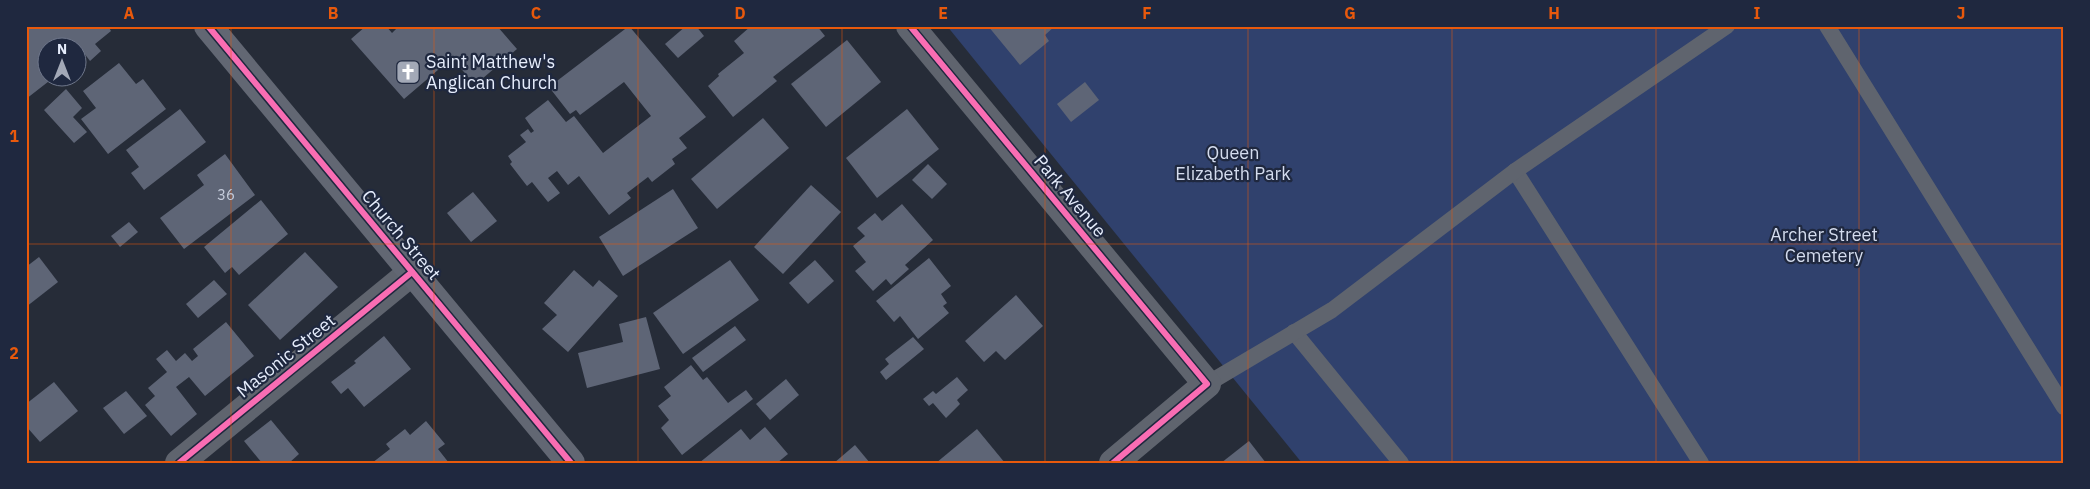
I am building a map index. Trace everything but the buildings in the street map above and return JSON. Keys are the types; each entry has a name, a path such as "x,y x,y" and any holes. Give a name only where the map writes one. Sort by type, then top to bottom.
{"street":[{"name":"Church Street","path":"208,26 571,463"},
{"name":"Park Avenue","path":"910,26 1206,384"},
{"name":"Masonic Street","path":"179,463 412,272"},
{"path":"1113,463 1206,384"}],"lane":[{"path":"1206,384 1332,310 1515,172 1727,26"},
{"path":"1827,26 2064,407"},
{"path":"1515,172 1701,463"},
{"path":"1294,332 1400,463"}],"green space":[{"name":"Archer Street Cemetery","path":"947,26 2064,26 2064,463 1302,463"}],"cycle path":[{"path":"208,26 571,463"},
{"path":"910,26 1207,384 1113,463"},
{"path":"179,463 412,272"}],"place":[{"name":"Saint Matthew's Anglican Church","path":"408,72"}],"park label":[{"name":"Queen Elizabeth Park","path":"1233,163"}]}
